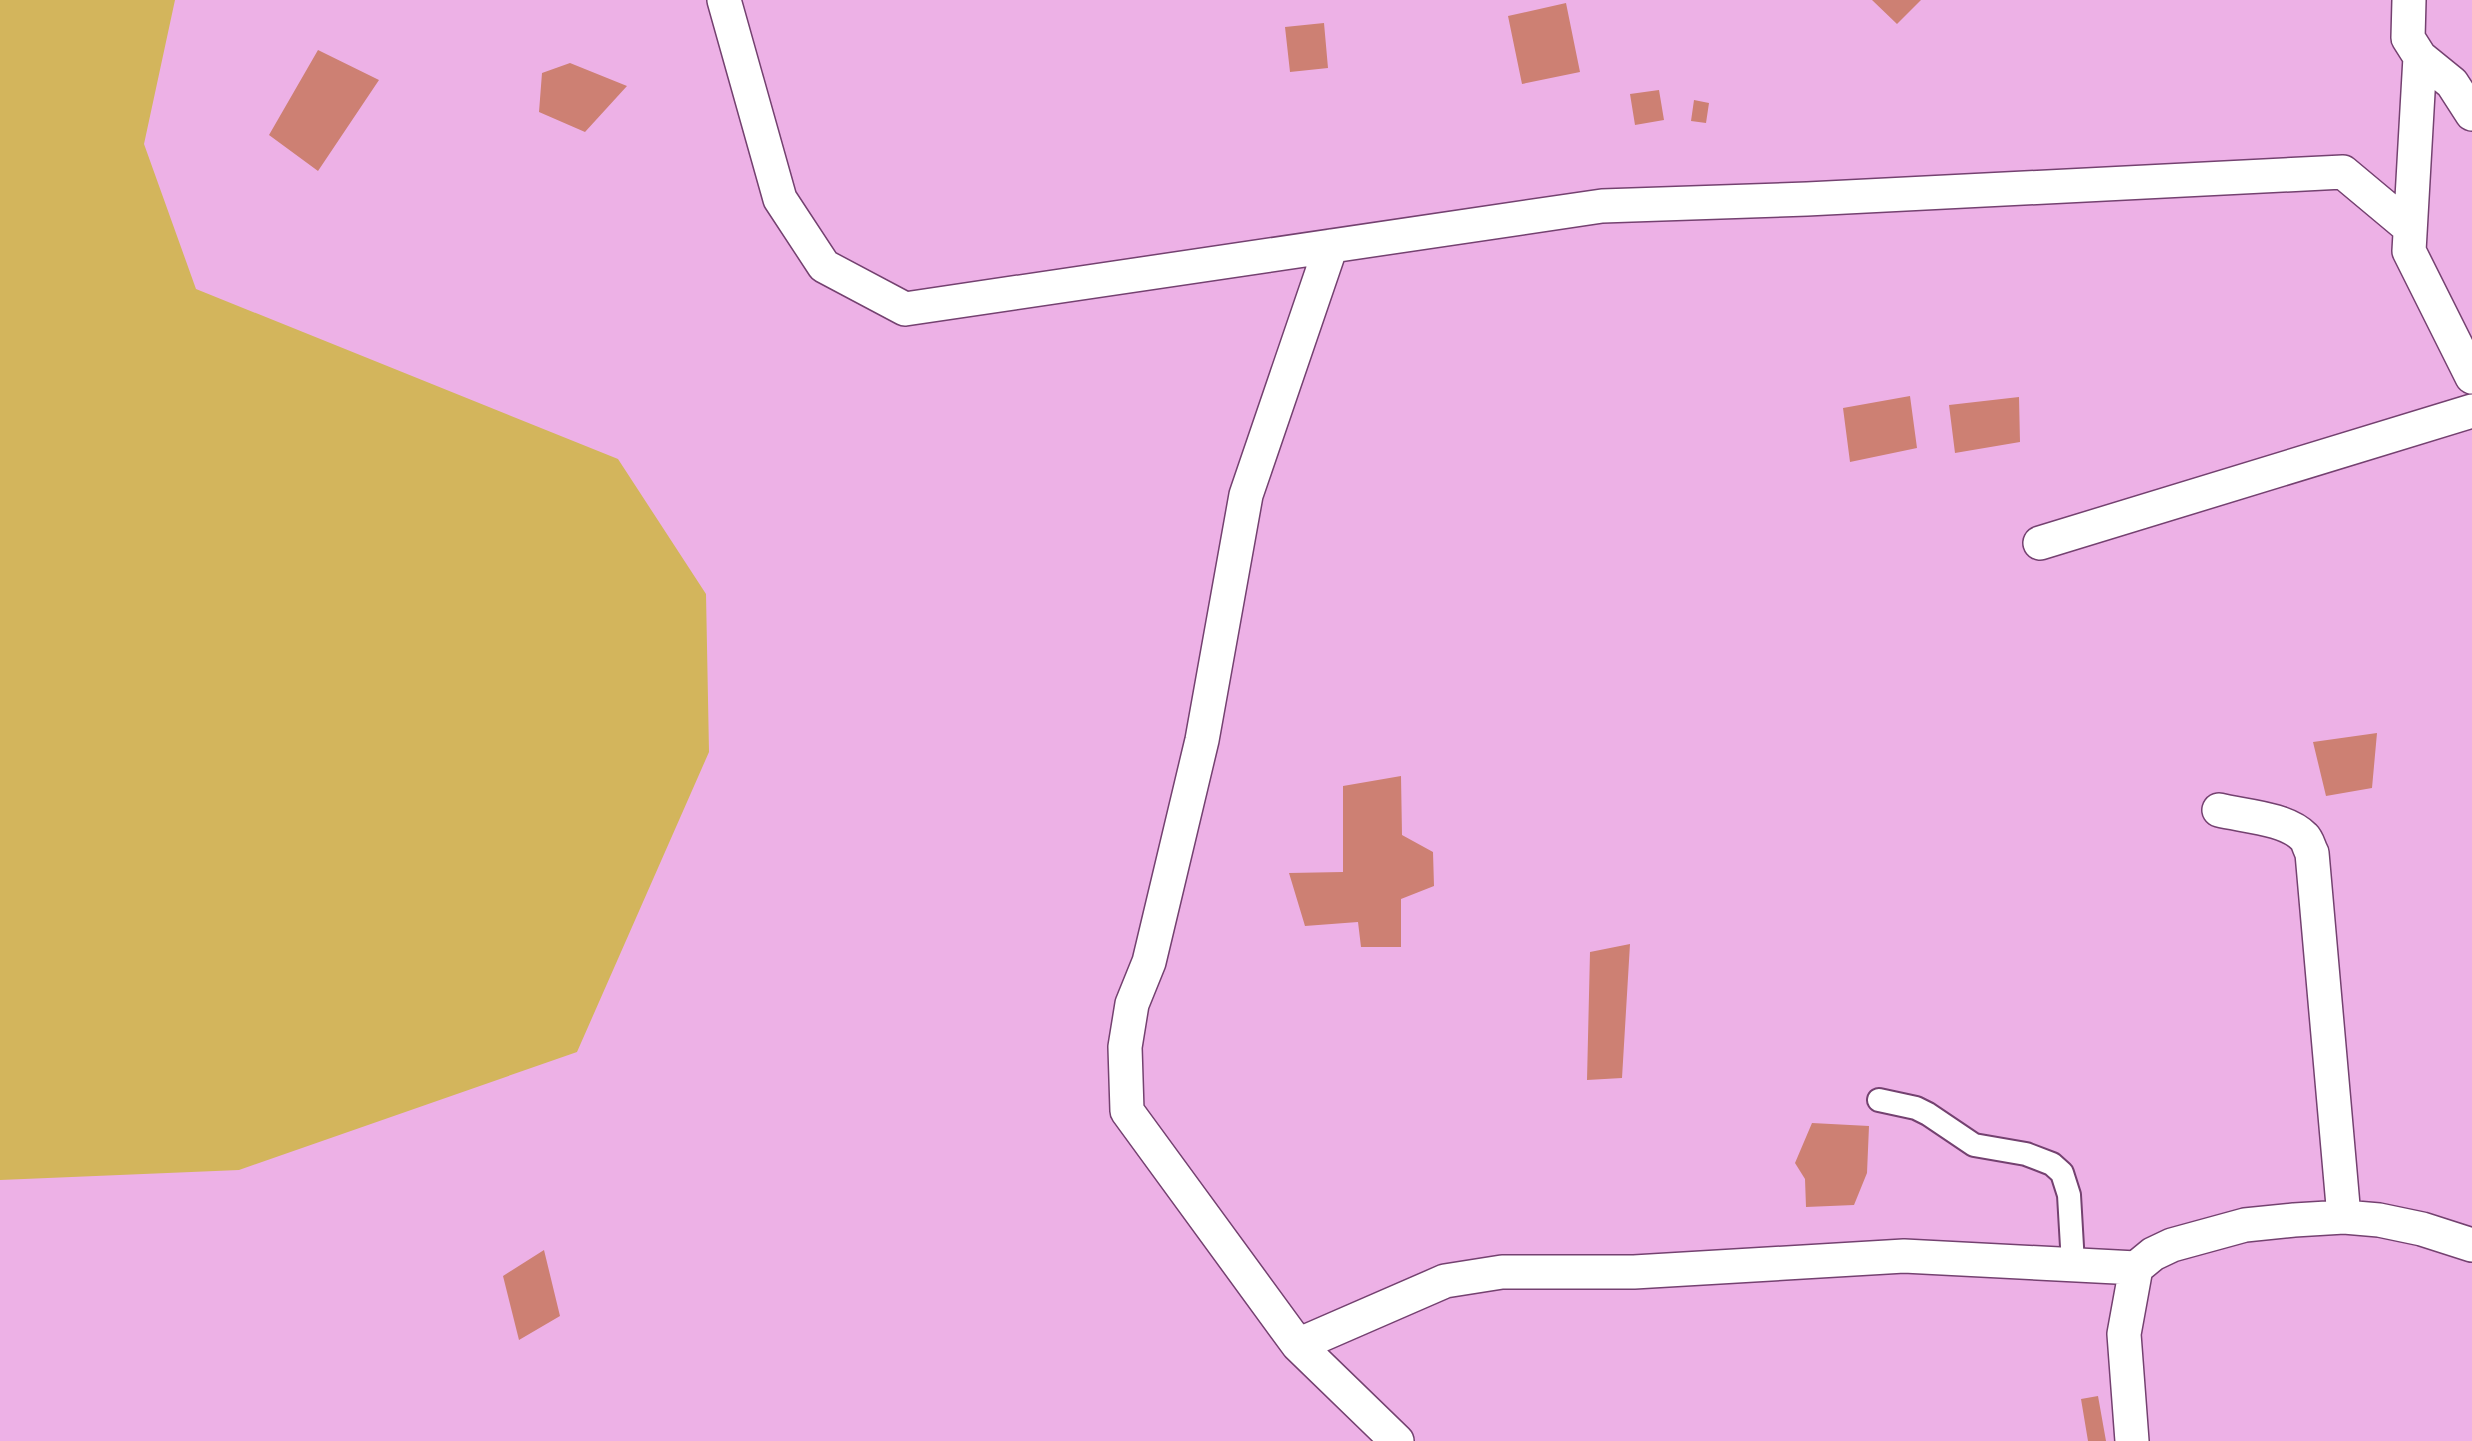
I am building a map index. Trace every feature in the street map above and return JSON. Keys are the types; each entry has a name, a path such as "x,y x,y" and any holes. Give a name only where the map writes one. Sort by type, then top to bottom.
{"street":[{"path":"724,0 780,199 824,266 905,309 1602,206 1807,199 2343,172 2410,228"},
{"path":"2409,0 2408,38 2420,57 2452,83 2472,114"},
{"path":"2420,57 2409,251 2472,377"},
{"path":"1331,246 1246,495 1202,740 1149,962 1132,1004 1125,1047 1127,1111 1298,1345 1396,1441"},
{"path":"2040,543 2472,411"},
{"path":"2219,810 2283,824 2306,839 2312,853 2344,1217"},
{"path":"2132,1441 2124,1334 2136,1268 2153,1254 2172,1245 2245,1225 2344,1217 2379,1220 2422,1229 2472,1245"},
{"path":"1298,1345 1445,1281 1502,1272 1634,1272 1904,1256 2136,1268"}],"lane":[{"path":"1879,1100 1916,1108 1974,1145 2026,1154 2052,1164 2062,1173 2069,1195 2073,1264"}],"shaded area":[{"path":"0,0 175,0 144,144 196,289 618,459 706,594 709,752 577,1052 239,1170 0,1180"}],"building":[{"path":"1872,0 1921,0 1897,24"},
{"path":"1566,3 1580,72 1522,84 1508,16"},
{"path":"1324,23 1328,68 1290,72 1285,27"},
{"path":"318,50 379,80 318,171 269,135"},
{"path":"570,63 627,86 585,132 539,112 542,73"},
{"path":"1659,90 1664,120 1635,125 1630,94"},
{"path":"1694,100 1709,103 1706,123 1691,121"},
{"path":"1910,396 1917,448 1850,462 1843,408"},
{"path":"2019,397 2020,442 1955,453 1949,405"},
{"path":"2377,733 2372,788 2326,796 2313,742"},
{"path":"1401,776 1402,835 1433,852 1434,886 1401,899 1401,947 1361,947 1358,922 1305,926 1289,873 1343,872 1343,786"},
{"path":"1630,944 1622,1078 1587,1080 1590,952"},
{"path":"1812,1123 1869,1126 1867,1173 1854,1205 1806,1207 1805,1179 1795,1163"},
{"path":"544,1250 560,1316 519,1340 503,1276"},
{"path":"2098,1396 2106,1441 2088,1441 2081,1399"}]}
